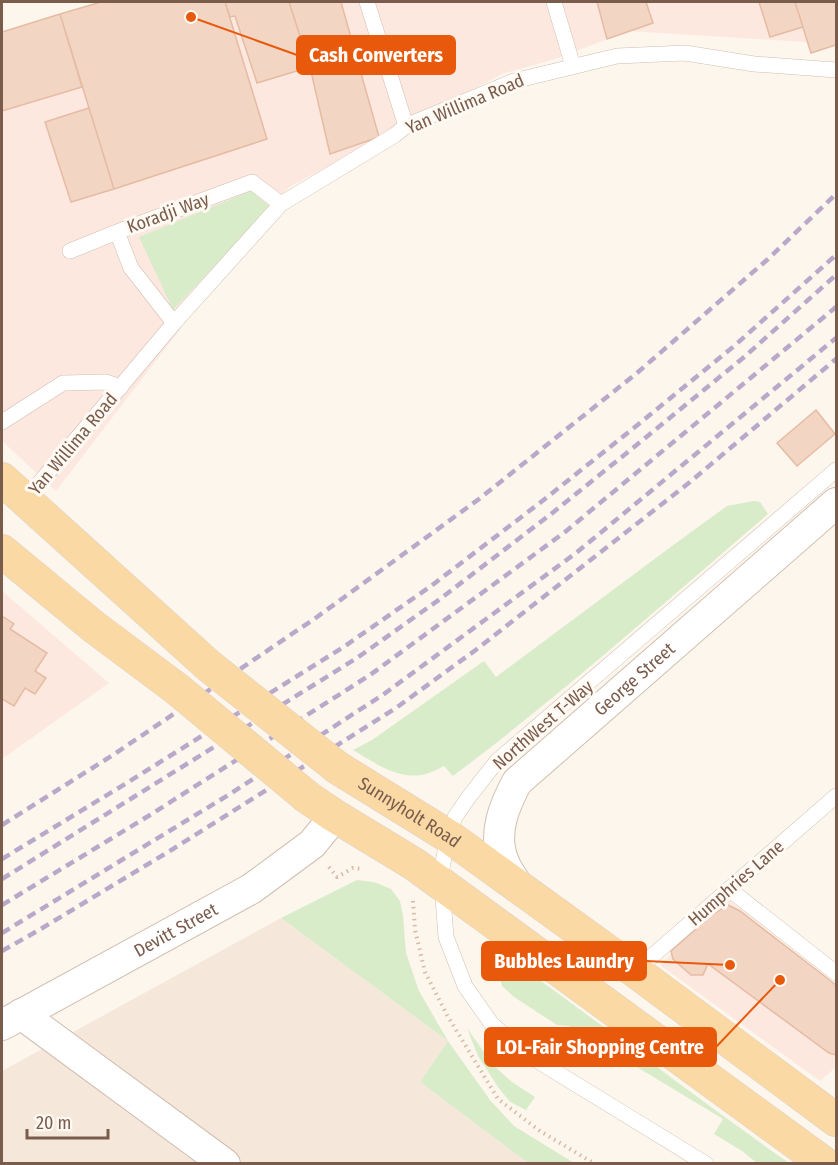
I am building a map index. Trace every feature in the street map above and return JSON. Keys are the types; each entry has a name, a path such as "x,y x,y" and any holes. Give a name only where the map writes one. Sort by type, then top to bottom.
{"main road":[{"name":"Sunnyholt Road","path":"13,490 208,666 338,768 448,836 834,1113"},
{"path":"2,551 94,627 177,689 308,797 414,864 825,1164"}],"street":[{"name":"George Street","path":"518,886 504,862 499,842 501,818 517,782 837,503"},
{"name":"Devitt Street","path":"11,1020 250,890 312,844 335,816"},
{"path":"11,1020 225,1164"}],"lane":[{"path":"367,2 406,126"},
{"path":"554,2 573,66"},
{"name":"Yan Willima Road","path":"13,490 121,387 174,323 281,204 395,135 406,126 514,81 617,56 685,52 754,64 837,70"},
{"name":"Koradji Way","path":"174,323 131,268 117,232 252,182 281,204"},
{"path":"70,251 117,232"},
{"name":"Yan Willima Road","path":"2,422 63,383 106,382 121,387"},
{"name":"NorthWest T-Way","path":"706,1164 520,1050 491,1023 465,986 446,937 441,873 448,836 455,817 498,761 837,470"},
{"name":"Humphries Lane","path":"635,971 837,796"},
{"path":"729,889 837,973"}],"shaded area":[{"path":"101,2 836,2 836,44 629,31 552,60 502,74 289,187 56,491 2,441 2,32"},
{"path":"2,591 109,683 2,759"},
{"path":"729,900 836,987 836,1067 820,1081 660,965"},
{"path":"281,918 448,1041 420,1082 528,1163 2,1164 2,1071"}],"green space":[{"path":"251,191 270,207 173,310 139,237"},
{"path":"760,502 768,514 573,681 453,776 444,766 416,776 397,773 353,750 372,740 484,661 496,677 727,506"},
{"path":"357,880 374,882 391,889 400,901 406,953 419,991 448,1041 281,918"},
{"path":"505,955 789,1163 757,1163 714,1134 723,1119 569,1026 557,1025 514,997 502,986 498,970"},
{"path":"467,1028 493,1065 512,1082 535,1097 526,1110 510,1102 498,1087 478,1056"},
{"path":"448,1041 490,1100 514,1126 574,1163 528,1163 420,1082"}],"building":[{"path":"101,2 225,2 267,139 114,189 60,14"},
{"path":"225,2 289,2 310,67 257,83 235,16 230,17"},
{"path":"289,2 341,2 379,137 330,154 310,67"},
{"path":"597,2 646,2 653,23 607,39"},
{"path":"759,2 795,2 803,27 770,37"},
{"path":"795,2 836,2 836,45 811,53"},
{"path":"60,14 82,87 2,111 2,32"},
{"path":"89,108 114,189 71,202 45,122"},
{"path":"816,410 835,434 797,466 777,443"},
{"path":"2,616 14,624 10,629 47,653 35,671 46,678 35,694 25,688 14,706 2,699"},
{"path":"728,905 740,911 836,985 836,1055 829,1053 708,964 703,975 691,975 673,959 671,951 713,914"}],"railway":[{"path":"2,825 113,755 317,617 479,499 637,373 768,259 836,194"},
{"path":"2,859 345,646 431,586 541,502 733,347 836,255"},
{"path":"2,879 357,658 440,599 644,439 743,358 836,275"},
{"path":"2,905 150,815 370,675 565,532 836,307"},
{"path":"2,933 230,794 384,694 576,553 836,338"},
{"path":"2,951 173,849 396,708 477,649 690,482 836,359"}],"place":[{"name":"Cash Converters","path":"191,17"},
{"name":"Bubbles Laundry","path":"730,965"},
{"name":"LOL-Fair Shopping Centre","path":"780,980"}]}
